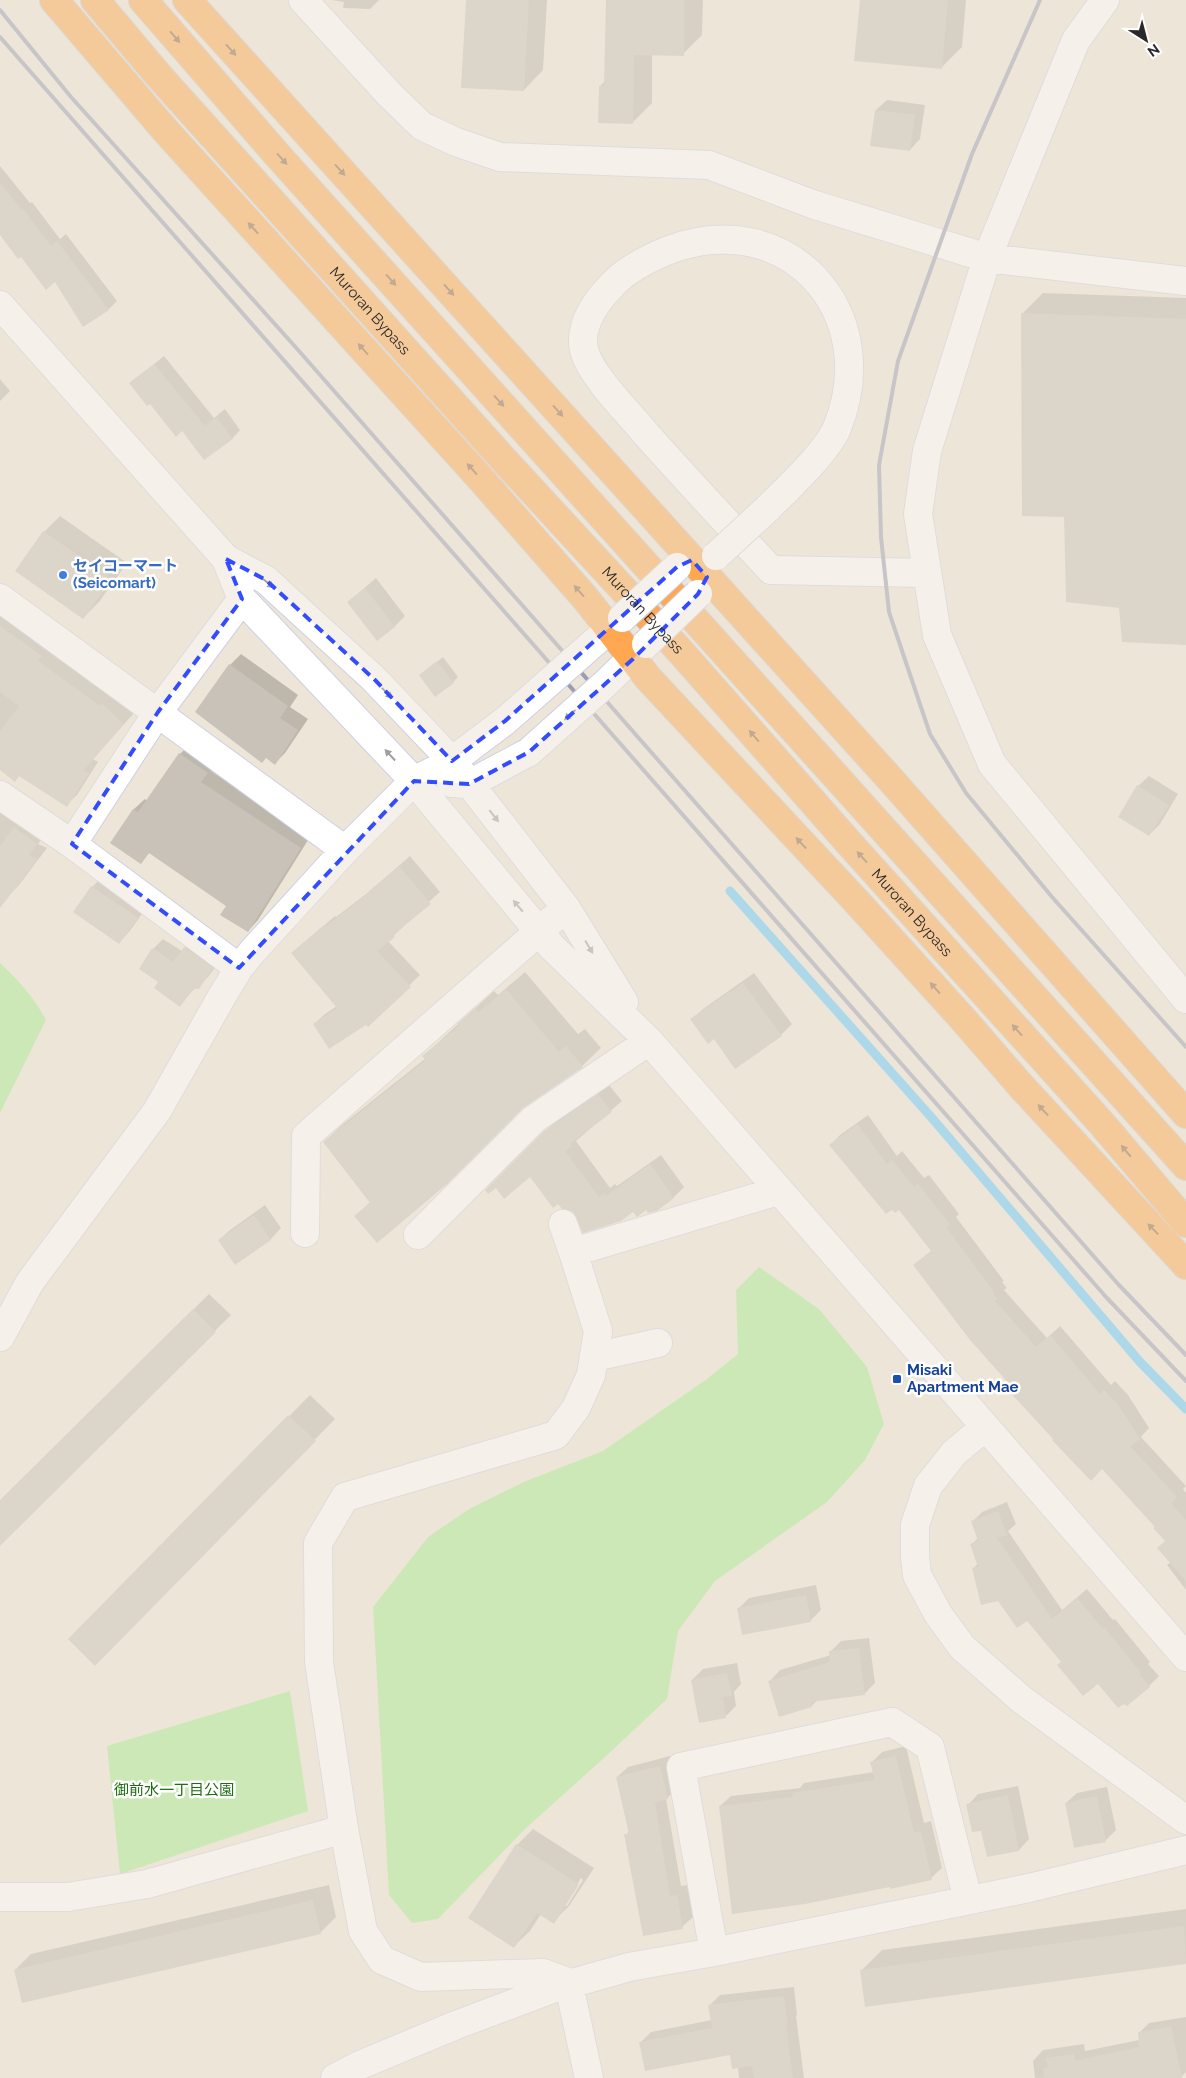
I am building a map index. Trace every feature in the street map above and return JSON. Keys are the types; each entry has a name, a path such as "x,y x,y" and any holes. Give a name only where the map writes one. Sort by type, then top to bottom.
{"highway":[{"path":"54,0 165,130 480,478 586,599 616,624 640,651 739,777 949,1003 1021,1086 1186,1265"},
{"name":"Muroran Bypass","path":"95,0 159,76 504,460 680,651 849,843 1103,1125 1186,1224"},
{"path":"143,0 280,158 1186,1166"},
{"path":"187,0 698,571 891,780 1186,1114"}],"street":[{"path":"303,0 389,94 422,126 456,142 500,157 709,164 812,204 987,258 1186,281"},
{"path":"1105,0 1076,40 987,258 926,451 918,514 937,635 992,764 1186,999"},
{"path":"0,1336 30,1282 157,1111 240,968 345,850 414,781 452,761 505,721 616,624 698,571 767,509 817,457 836,430 846,400 850,369 847,338 836,308 816,278 790,257 757,244 719,239 685,244 654,256 622,274 601,296 586,322 583,343 589,362 604,385 673,464 771,570 927,573"},
{"path":"0,305 226,559 242,598 414,781 551,946 649,1041 1186,1657"},
{"path":"226,559 266,580 374,679 452,761 566,908 649,1041"},
{"path":"414,781 469,784 530,752 640,651 698,571"},
{"path":"0,598 345,850"},
{"path":"72,844 158,712 242,598"},
{"path":"0,795 72,844 240,968"},
{"path":"305,1233 306,1136 566,908"},
{"path":"418,1235 534,1119 649,1041"},
{"path":"573,1252 778,1191"},
{"path":"563,1224 598,1331 591,1376 576,1408 556,1435 345,1497 318,1543 319,1662 344,1829 363,1931 382,1960 421,1977 543,1974 571,1984"},
{"path":"594,1357 658,1343"},
{"path":"985,1427 954,1453 928,1486 915,1525 917,1575 938,1614 962,1647 1021,1699 1186,1820"},
{"path":"714,1952 681,1767 892,1722 930,1747 968,1900"},
{"path":"0,1897 68,1897 147,1884 344,1829"},
{"path":"335,2078 360,2065 456,2025 571,1984 629,1967 714,1952 1029,1888 1186,1850"},
{"path":"571,1984 589,2078"}],"highlighted area":[{"path":"226,559 266,580 374,679 452,761 505,721 677,567 692,560 707,577 698,594 633,659 529,752 469,784 414,781 239,968 72,844 158,712 242,599"}],"green space":[{"path":"0,963 25,989 46,1020 0,1113"},
{"path":"759,1267 819,1309 867,1367 884,1424 865,1460 827,1502 715,1581 678,1631 667,1699 525,1829 438,1919 412,1923 389,1895 373,1607 428,1537 469,1509 526,1481 603,1451 707,1379 738,1354 736,1290"},
{"name":"御前水一丁目公園","path":"290,1691 308,1811 120,1874 107,1746"}],"building":[{"path":"466,0 529,0 524,91 461,88"},
{"path":"606,0 684,0 684,56 634,55 633,124 598,123 599,86 604,86"},
{"path":"860,0 948,0 942,69 854,61"},
{"path":"875,110 915,115 910,151 870,146"},
{"path":"0,183 23,209 51,246 57,241 109,310 83,327 55,282 46,290 21,257 18,259 0,235"},
{"path":"1021,313 1186,319 1186,645 1122,642 1119,608 1066,602 1064,517 1022,516"},
{"path":"154,364 205,426 216,417 233,439 204,460 182,431 176,437 150,404 147,406 129,383"},
{"name":"セイコーマート (Seicomart)","path":"43,531 112,579 83,619 15,571"},
{"path":"365,588 395,627 377,641 347,602"},
{"path":"0,626 42,656 38,661 100,706 102,704 124,724 84,770 89,773 67,807 19,776 15,782 0,770 0,731 19,706 0,692"},
{"path":"437,661 454,683 435,697 419,675"},
{"path":"229,664 288,706 280,718 298,730 275,765 266,758 262,763 195,712"},
{"path":"179,753 208,773 201,782 301,848 248,932 220,915 226,906 149,853 141,864 110,843 133,809 138,812"},
{"path":"1137,785 1169,805 1149,836 1118,817"},
{"path":"14,827 37,844 29,855 38,859 0,908 0,846"},
{"path":"399,866 431,904 393,935 395,937 377,951 411,987 368,1027 366,1025 329,1049 313,1024 337,1008 291,953 324,925 325,927 370,892"},
{"path":"91,886 138,918 119,944 73,912"},
{"path":"184,947 213,968 199,989 193,989 180,1007 154,988 158,982 139,969 152,948 173,962"},
{"path":"743,983 782,1036 735,1069 714,1039 708,1044 690,1019"},
{"path":"506,989 559,1052 566,1046 583,1067 523,1108 447,1184 377,1243 354,1216 370,1203 323,1142 426,1060 422,1056 459,1026 457,1024 475,1008 478,1013"},
{"path":"598,1094 612,1112 570,1144 572,1146 565,1151 599,1197 604,1193 606,1196 650,1164 674,1198 657,1211 648,1213 646,1210 637,1217 633,1212 621,1221 583,1233 573,1212 562,1209 558,1204 553,1208 530,1177 504,1199 496,1188 488,1194 485,1190 544,1131"},
{"path":"857,1124 887,1164 892,1160 914,1187 918,1184 950,1224 946,1227 994,1292 997,1299 995,1301 1036,1347 1050,1335 1100,1394 1104,1390 1118,1405 1140,1439 1130,1446 1177,1497 1171,1503 1186,1520 1186,1581 1157,1548 1165,1541 1153,1528 1155,1527 1102,1469 1091,1481 1052,1440 1007,1389 1011,1386 970,1340 913,1265 931,1251 899,1210 895,1213 892,1210 886,1214 829,1145"},
{"path":"254,1215 271,1240 235,1265 218,1240"},
{"path":"193,1309 216,1332 0,1546 0,1500"},
{"path":"288,1415 316,1441 95,1666 68,1639"},
{"path":"998,1511 1007,1535 997,1538 1052,1619 1077,1598 1103,1629 1104,1627 1141,1673 1139,1674 1150,1687 1127,1706 1124,1704 1118,1708 1098,1684 1083,1696 1057,1665 1061,1662 1027,1621 1017,1628 998,1601 981,1605 972,1568 978,1567 970,1544 978,1541 971,1521"},
{"path":"806,1595 811,1622 742,1635 737,1608"},
{"path":"859,1648 865,1695 811,1702 812,1707 779,1717 768,1681 830,1662 829,1651"},
{"path":"727,1673 732,1696 723,1697 726,1718 699,1723 691,1680"},
{"path":"896,1756 914,1833 921,1831 932,1880 805,1904 732,1914 719,1806 793,1797 792,1793 875,1780 870,1762"},
{"path":"660,1766 668,1799 655,1803 670,1896 677,1895 683,1929 643,1936 624,1834 629,1834 616,1777"},
{"path":"1008,1795 1019,1851 987,1857 981,1831 972,1832 966,1804"},
{"path":"1097,1796 1106,1842 1074,1848 1065,1803"},
{"path":"516,1844 579,1884 554,1924 537,1913 514,1948 468,1918"},
{"path":"313,1900 321,1934 22,2003 14,1970"},
{"path":"1184,1926 1186,1964 865,2007 860,1970"},
{"path":"784,1996 793,2078 754,2078 752,2066 732,2069 730,2055 645,2071 639,2042 712,2028 708,2005"},
{"path":"1171,2027 1182,2078 1044,2078 1043,2068 1048,2067 1046,2058 1074,2054 1075,2061 1139,2047 1138,2032"}],"waterway":[{"path":"730,891 932,1118 1140,1362 1186,1409"}],"railway":[{"path":"1040,0 972,154 898,361 879,465 881,537 889,612 930,734 966,793 1052,897 1186,1047"},
{"path":"0,10 71,97 299,351 1118,1284 1186,1355"},
{"path":"0,37 1106,1297 1186,1381"}],"place":[{"name":"セイコーマート (Seicomart)","path":"63,575"},
{"name":"Misaki Apartment Mae","path":"897,1379"}]}
